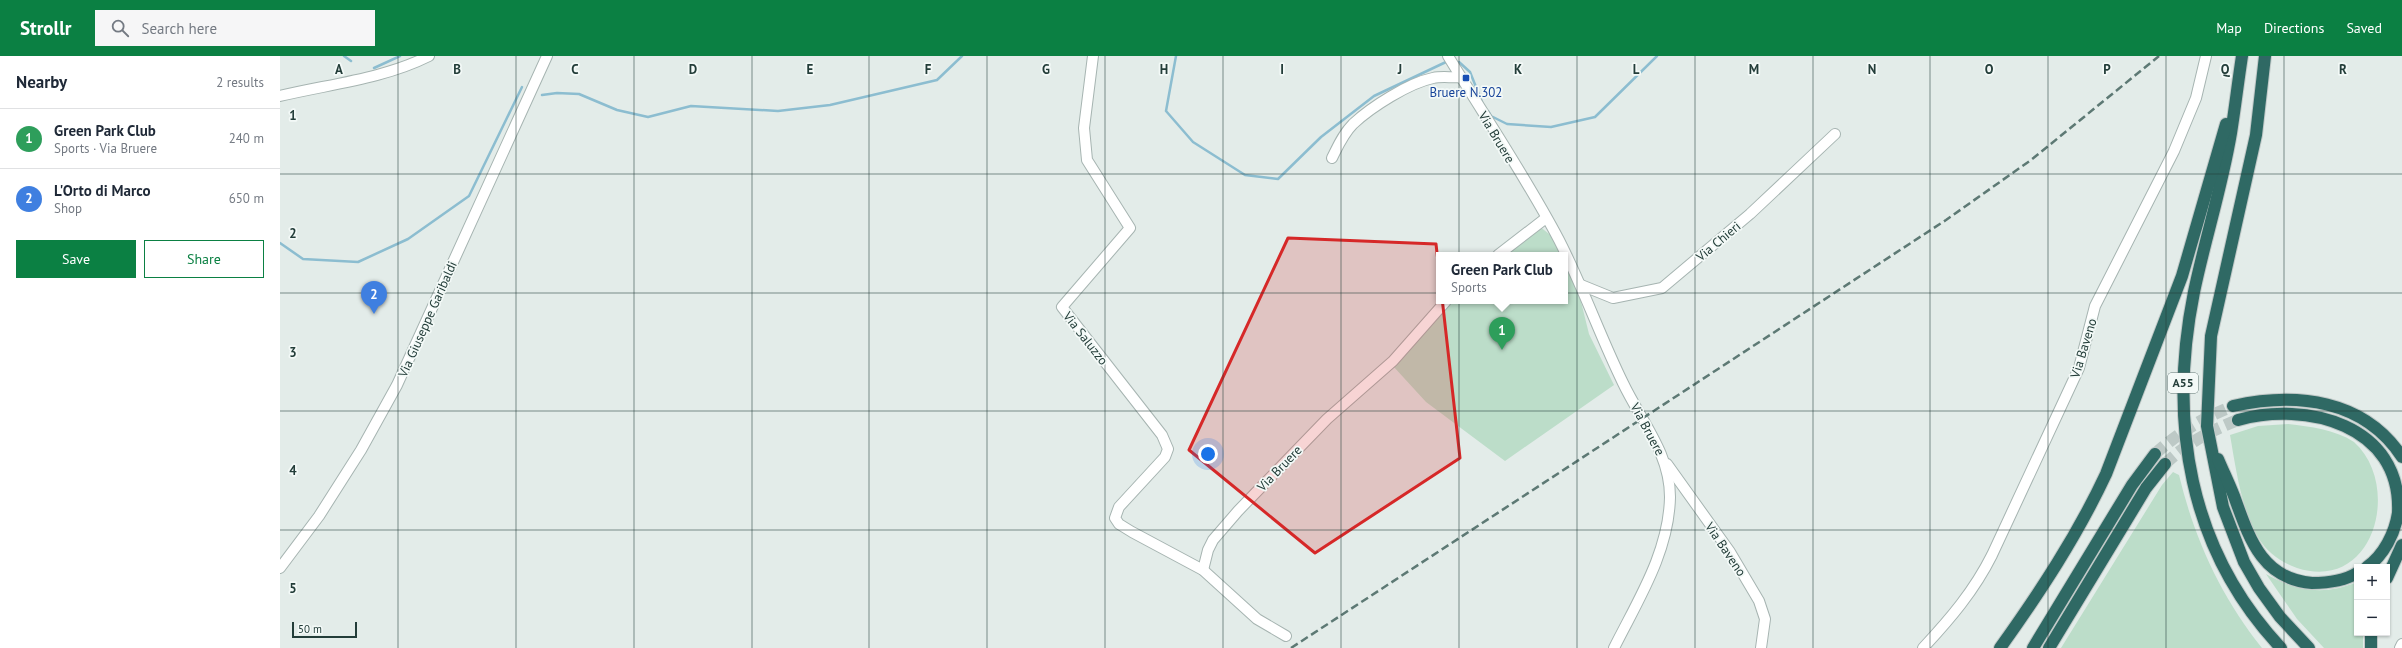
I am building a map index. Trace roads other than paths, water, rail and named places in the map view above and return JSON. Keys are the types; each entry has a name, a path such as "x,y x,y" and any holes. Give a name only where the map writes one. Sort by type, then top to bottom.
{"highway":[{"name":"A55","path":"2242,56 2231,134 2194,293 2183,384 2185,419 2193,487 2218,557 2243,599 2265,631 2280,648"},
{"name":"A55","path":"2264,59 2256,135 2211,336 2207,426 2223,507 2244,562 2259,588 2280,617 2309,648"},
{"name":"A55","path":"2000,648 2058,564 2090,508 2106,474 2182,276 2235,98"},
{"path":"2233,406 2275,399 2298,400 2341,409 2358,416 2379,430 2402,458"},
{"path":"2238,420 2274,413 2307,415 2324,418 2354,429 2376,445 2398,483 2399,501 2397,519 2391,538 2382,553 2370,564"},
{"name":"A55","path":"2211,442 2233,494 2249,539 2262,558 2275,570 2290,578 2323,583 2338,581 2354,574"},
{"path":"2033,648 2132,485 2155,454"},
{"path":"2049,648 2146,488 2165,464"},
{"path":"2390,571 2402,545"},
{"path":"2371,636 2371,648"}],"street":[{"path":"280,96 384,74 409,66 429,56"},
{"name":"Via Giuseppe Garibaldi","path":"280,568 319,516 397,385 547,56"},
{"name":"Via Saluzzo","path":"1093,56 1084,128 1087,160 1130,228 1062,307 1162,435 1168,449 1165,457 1119,507 1115,518 1119,524 1132,532 1203,570"},
{"name":"Via Bruere","path":"1448,56 1546,218 1564,252"},
{"name":"Via Baveno","path":"1923,648 1956,612 1979,581 1992,555 2079,368 2095,306 2174,151 2196,98 2206,56"},
{"path":"1332,158 1342,138 1354,124 1377,106 1410,86 1433,78 1461,78"},
{"name":"Via Chieri","path":"1581,284 1613,298 1662,288 1750,214 1835,134"},
{"path":"1502,252 1546,218"},
{"name":"Via Bruere","path":"1568,259 1581,284 1623,383 1664,459 1670,497 1665,536 1656,562 1614,648"},
{"name":"Via Bruere","path":"1203,570 1208,550 1213,540 1238,511 1327,419 1393,361 1443,304"},
{"name":"Via Baveno","path":"1664,459 1730,552 1759,601 1765,619 1761,648"},
{"path":"1203,570 1258,619 1286,636"},
{"path":"2400,648 2402,644"}],"waterway":[{"path":"344,56 351,61"},
{"path":"374,68 400,56"},
{"path":"542,95 557,93 579,94 617,110 648,117 691,106 778,111 830,105 937,80 962,56"},
{"path":"1176,56 1166,111 1193,142 1245,175 1278,179 1321,137 1374,96 1446,62"},
{"path":"1488,111 1491,116 1507,124 1551,127 1595,117 1657,56"},
{"path":"1459,62 1470,72 1482,102"},
{"path":"280,243 303,259 358,262 408,239 469,196 522,87"}],"tunnel":[{"path":"2155,454 2192,426 2233,406"},
{"path":"2165,464 2199,438 2238,420"}],"railway":[{"path":"1291,648 1946,220 2031,160 2159,56"}],"place":[{"name":"Bruere N.302","path":"1466,78"},
{"name":"L'Orto di Marco","path":"374,314"},
{"name":"Green Park Club","path":"1502,350"}]}
